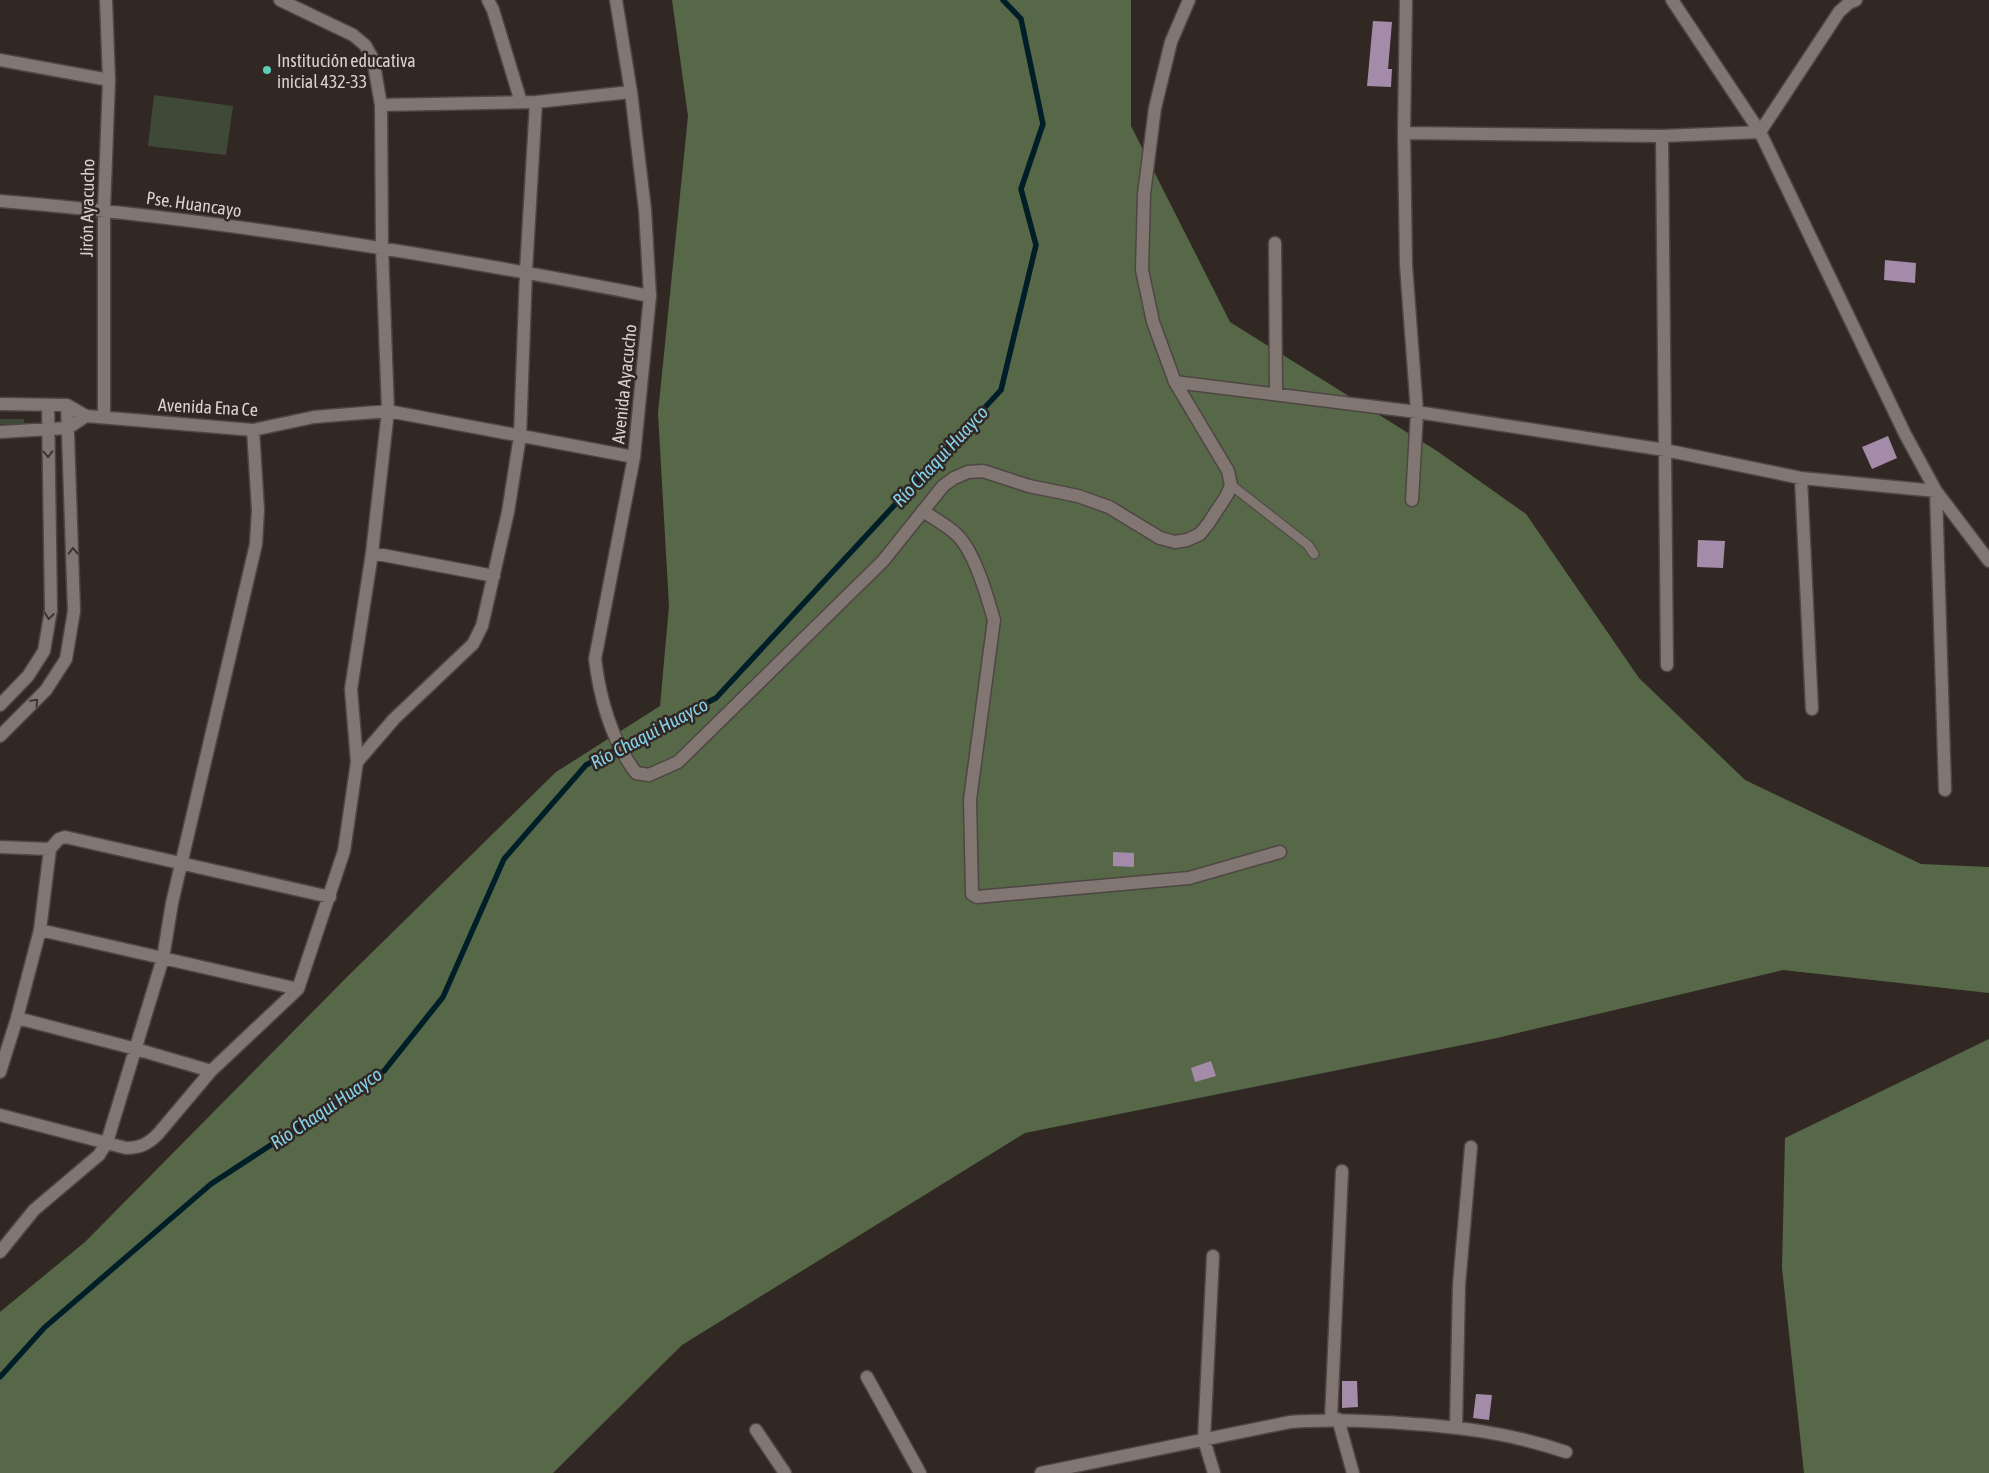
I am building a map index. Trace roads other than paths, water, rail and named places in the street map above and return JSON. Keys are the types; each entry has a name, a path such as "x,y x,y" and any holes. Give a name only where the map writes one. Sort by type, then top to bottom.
{"street":[{"name":"Jirón Ayacucho","path":"104,417 104,210 109,80 106,0"},
{"path":"0,1115 126,1148 137,1148 148,1143 211,1072 298,989 344,851 357,762 351,690 372,553 388,411 382,248 381,106 373,59 365,46 353,35 280,0"},
{"path":"488,0 493,10 521,102"},
{"name":"Avenida Ayacucho","path":"616,0 631,92 645,210 650,296 634,457 595,659 599,692 611,725 636,773 649,776 678,762 883,561 923,511"},
{"path":"1189,0 1170,42 1156,108 1144,194 1142,270 1153,322 1175,382 1228,471 1231,485 1227,495 1200,534 1187,540 1174,542 1160,538 1101,504 1078,496 1029,486 983,471 968,472 954,478 943,486 923,511 955,533 968,550 989,600 994,620 970,800 972,894 977,898 1189,878 1280,852"},
{"path":"1406,0 1404,133 1406,265 1417,412 1412,500"},
{"path":"1672,0 1760,132 1905,434 1936,492 1989,562"},
{"path":"1760,132 1839,12 1849,3 1856,0"},
{"path":"0,60 109,80"},
{"path":"381,106 536,102 631,92"},
{"path":"357,762 394,719 472,644 482,626 508,512 520,436 526,271 536,102"},
{"path":"1404,133 1662,136 1760,132"},
{"path":"1662,136 1667,665"},
{"name":"Pse. Huancayo","path":"0,201 104,210 382,248 526,271 650,296"},
{"path":"1275,243 1276,394"},
{"path":"1175,382 1417,412 1666,450 1800,478 1936,492"},
{"path":"0,404 67,405 74,612 66,659 46,690 0,736"},
{"path":"0,705 28,676 44,651 50,610 48,405"},
{"name":"Avenida Ena Ce","path":"67,405 86,416 253,430 314,417 388,411 634,457"},
{"path":"0,432 68,428 86,416"},
{"path":"0,1252 34,1210 99,1155 107,1142 136,1049 163,958 172,903 256,544 258,510 253,430"},
{"path":"1800,478 1812,709"},
{"path":"1936,492 1945,790"},
{"path":"372,553 494,576"},
{"path":"0,1072 17,1018 40,930 50,849 59,840 66,837 330,897"},
{"path":"0,847 50,849"},
{"path":"40,930 298,989"},
{"path":"17,1018 136,1049 211,1072"},
{"path":"1456,1427 1459,1285 1471,1147"},
{"path":"1342,1171 1334,1419 1353,1473"},
{"path":"1213,1256 1204,1440 1214,1473"},
{"path":"867,1378 920,1473"},
{"path":"1041,1473 1067,1471 1290,1422 1334,1419 1456,1427 1528,1439 1566,1452"},
{"path":"756,1430 785,1473"}],"lane":[{"path":"1231,485 1308,545 1314,554"}],"waterway":[{"name":"Río Chaqui Huayco","path":"0,1377 44,1328 211,1184 384,1071 443,997 504,859 586,765 716,698 1001,390 1036,245 1021,189 1043,124 1021,19 1003,0"}],"place":[{"name":"Institución educativa inicial 432-33","path":"267,70"}]}
